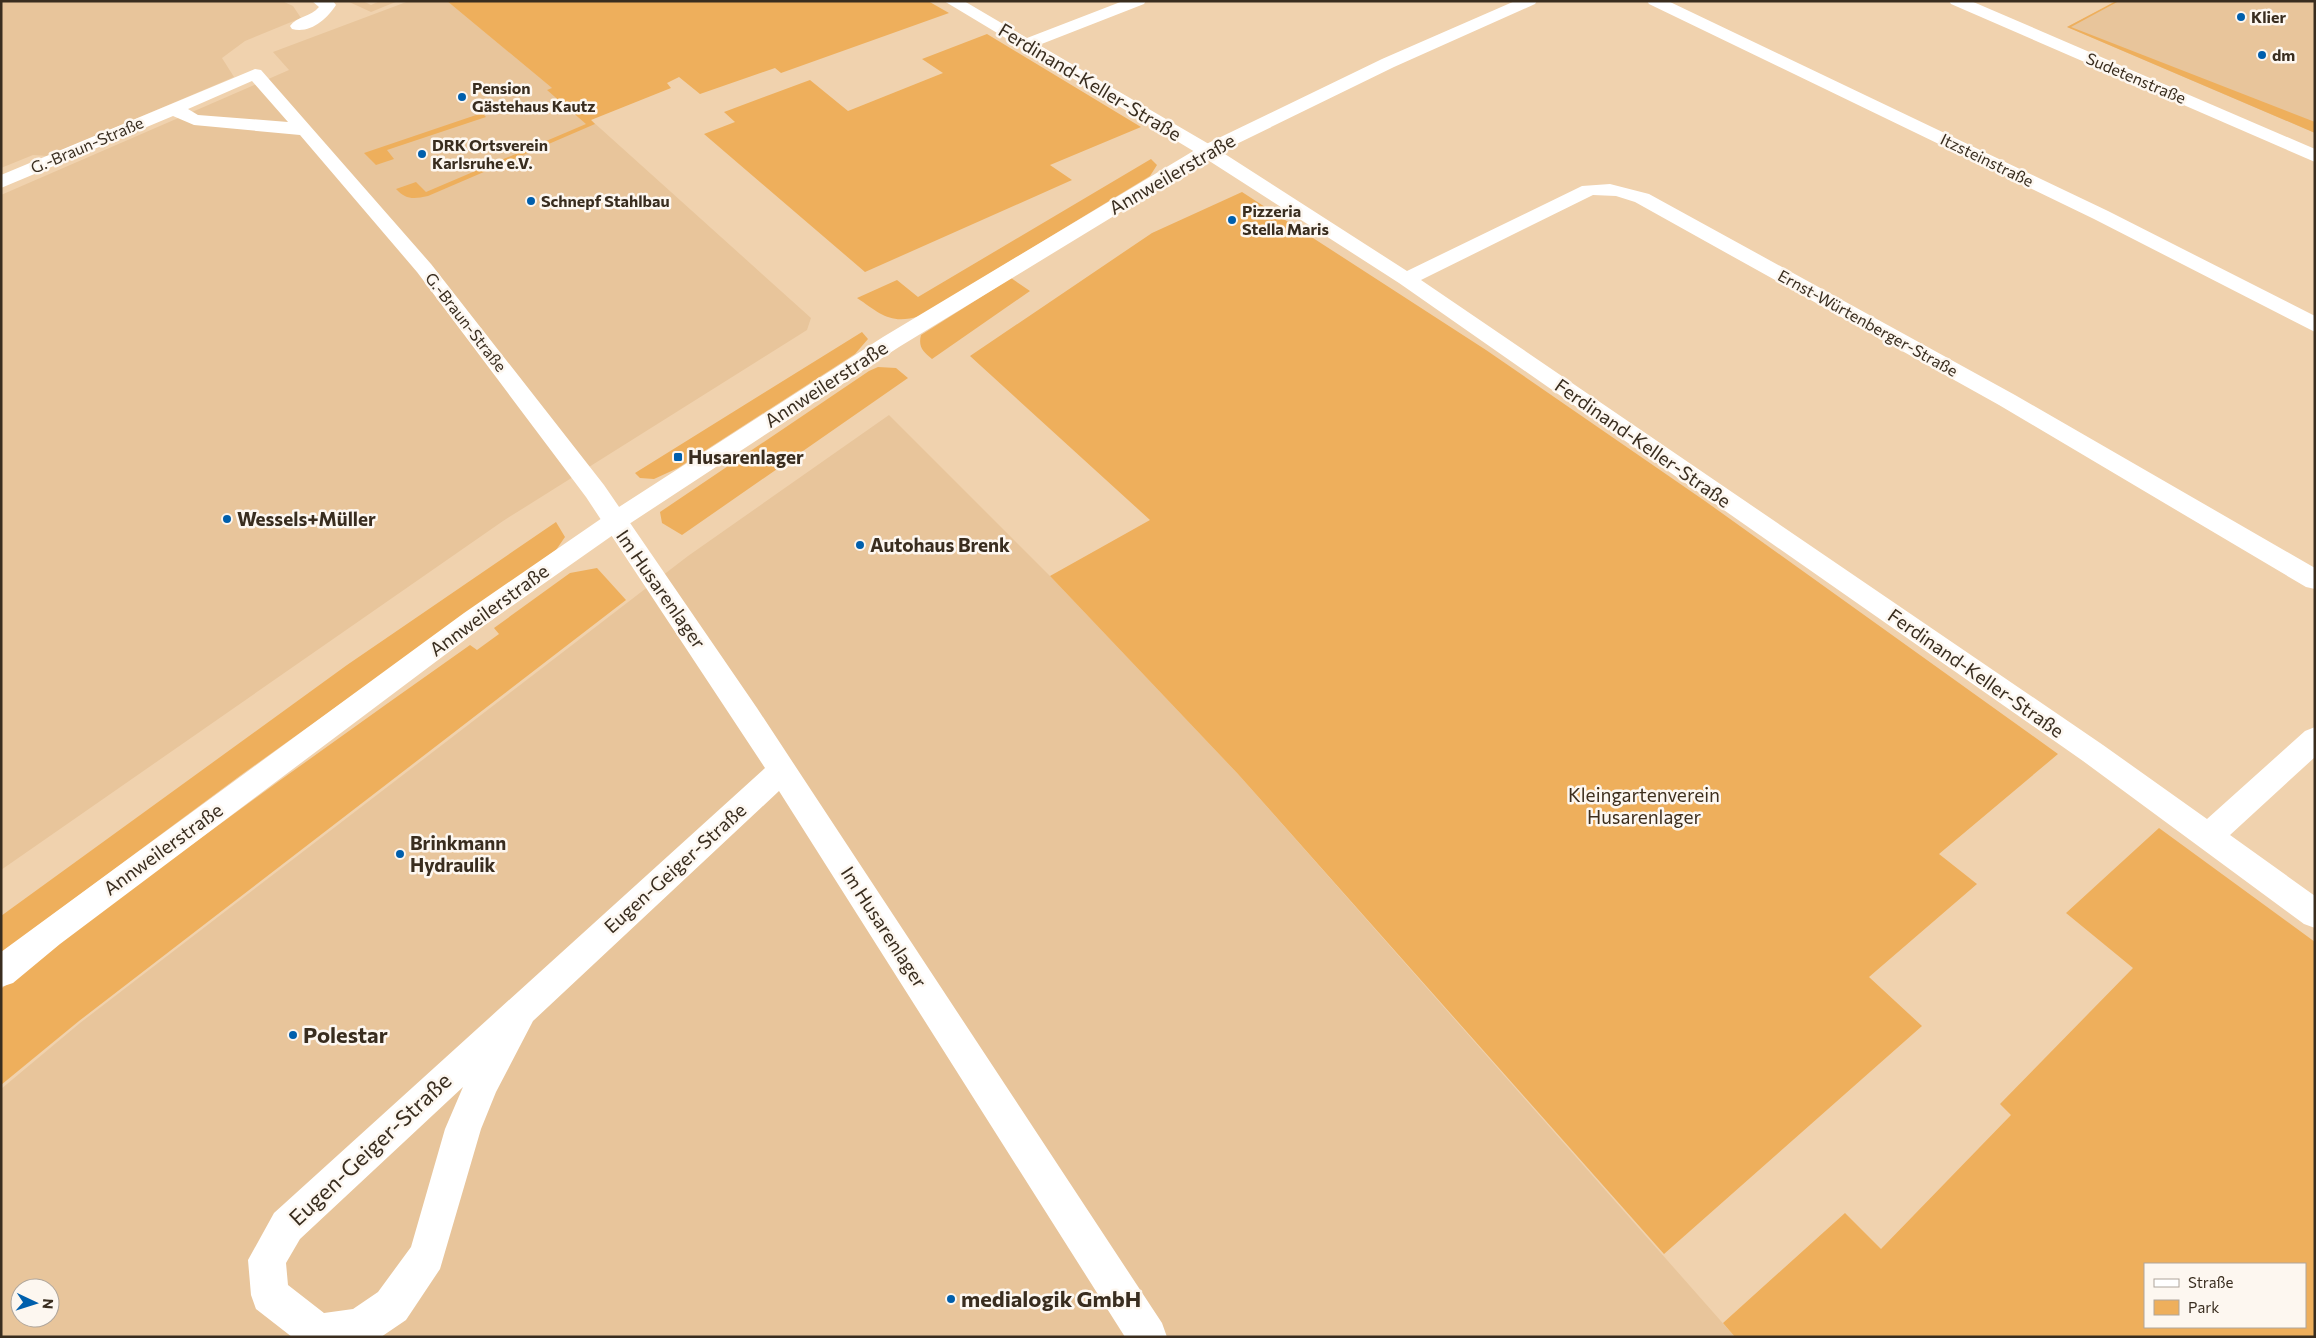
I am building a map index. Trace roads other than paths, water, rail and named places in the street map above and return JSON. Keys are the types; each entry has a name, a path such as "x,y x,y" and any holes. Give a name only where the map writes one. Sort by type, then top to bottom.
{"street":[{"path":"298,26 319,17 328,5 320,1"},
{"name":"Ferdinand-Keller-Straße","path":"952,1 1207,151 1406,279 2093,753 2315,914"},
{"path":"1028,44 1138,1"},
{"name":"Annweilerstraße","path":"1,972 49,934 473,620 614,522 892,342 1207,151 1388,63 1529,1"},
{"name":"Itzsteinstraße","path":"1656,1 2101,216 2315,325"},
{"name":"Sudetenstraße","path":"1957,1 2315,156"},
{"name":"G.-Braun-Straße","path":"1,182 255,74 424,268 595,491 614,522"},
{"path":"174,109 194,120 286,127 306,131"},
{"name":"Ernst-Würtenberger-Straße","path":"1406,279 1589,190 1612,188 1625,191 1642,198 2007,400 2315,580"},
{"name":"Im Husarenlager","path":"614,522 782,770 1148,1337"},
{"path":"2208,837 2315,739"},
{"name":"Eugen-Geiger-Straße","path":"523,1007 482,1082 463,1129 427,1256 392,1306 386,1311 360,1328 319,1333 270,1295 267,1260 287,1226 523,1007 782,770"}],"place":[{"name":"Klier","path":"2241,17"},
{"name":"dm","path":"2262,55"},
{"name":"Pension Gästehaus Kautz","path":"462,97"},
{"name":"DRK Ortsverein Karlsruhe e.V.","path":"422,154"},
{"name":"Schnepf Stahlbau","path":"531,201"},
{"name":"Pizzeria Stella Maris","path":"1232,220"},
{"name":"Husarenlager","path":"678,457"},
{"name":"Wessels+Müller","path":"227,519"},
{"name":"Autohaus Brenk","path":"860,545"},
{"name":"Brinkmann Hydraulik","path":"400,854"},
{"name":"Polestar","path":"293,1035"},
{"name":"medialogik GmbH","path":"951,1299"}],"park label":[{"name":"Kleingartenverein Husarenlager","path":"1644,806"}]}
